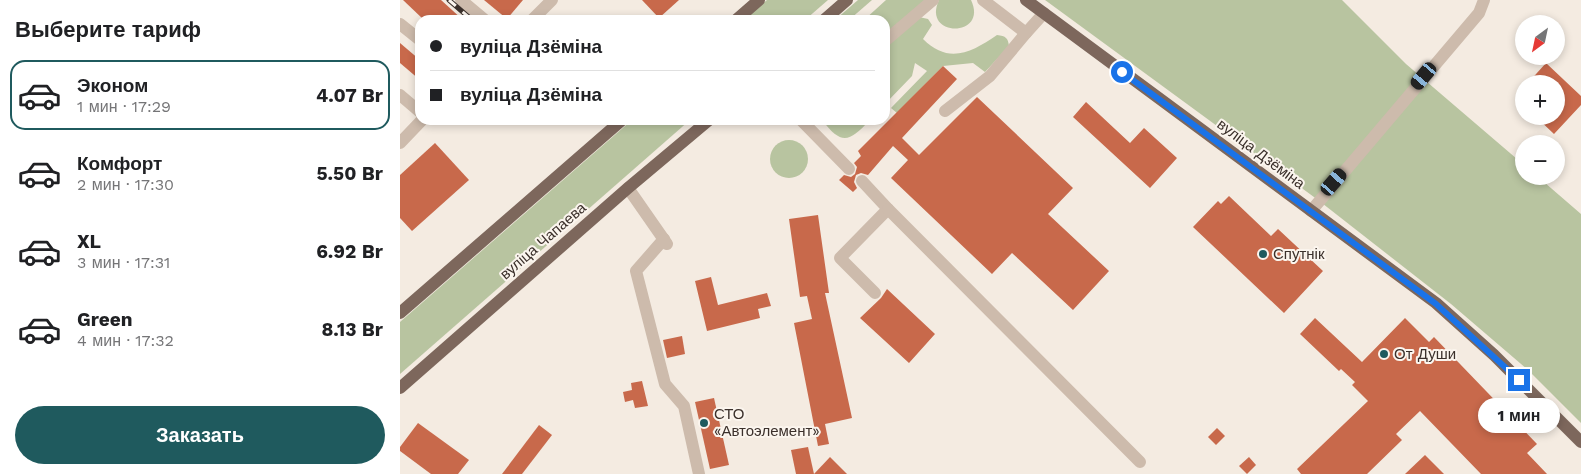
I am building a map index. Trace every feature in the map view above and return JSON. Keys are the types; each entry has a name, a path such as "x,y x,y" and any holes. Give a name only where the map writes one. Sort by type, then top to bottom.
{"main road":[{"path":"742,15 759,0"},
{"path":"830,15 847,0"},
{"name":"вуліца Дзёміна","path":"1026,0 1436,304 1494,355 1581,442"},
{"path":"400,313 616,125"},
{"name":"вуліца Чапаева","path":"400,388 628,188 703,125"}],"lane":[{"path":"461,0 479,15"},
{"path":"890,36 933,0"},
{"path":"983,0 1026,33"},
{"path":"1311,211 1479,13 1484,0"},
{"path":"536,15 546,2"},
{"path":"945,111 990,76 1044,13"},
{"path":"400,24 415,36"},
{"path":"400,95 415,108"},
{"path":"400,143 417,125"},
{"path":"807,125 849,169"},
{"path":"862,181 1140,462"},
{"path":"628,188 666,242 636,271 665,384 684,406 699,474"},
{"path":"875,293 840,258 888,209"}],"green space":[{"path":"767,0 828,0 811,15 750,15"},
{"path":"858,0 872,0 855,15 841,15"},
{"path":"886,0 925,0 890,31 890,15 870,15"},
{"path":"939,0 971,0 974,12 971,21 964,27 946,27 939,21 936,12"},
{"path":"1045,0 1342,0 1406,64 1515,157 1515,185 1547,185 1581,214 1581,423 1528,370 1451,304 1318,200"},
{"path":"919,17 928,19 932,25 923,39 942,52 951,54 969,51 997,35 1006,38 1009,46 985,72 973,63 943,66 897,113 891,108 927,71 915,63 912,76 890,99 890,43"},
{"path":"626,125 684,125 400,374 400,322"},
{"path":"826,125 865,125 851,137 846,138 840,137"},
{"path":"789,140 802,146 808,159 802,172 789,178 776,172 770,159 776,146"}],"building":[{"path":"403,0 441,0 458,15 419,15"},
{"path":"484,0 523,0 510,15 502,15"},
{"path":"642,0 679,0 662,15 656,15"},
{"path":"400,43 415,56 415,76 400,63"},
{"path":"1544,65 1548,65 1559,75 1535,75"},
{"path":"943,66 957,79 902,138 919,155 977,97 1073,188 1048,214 1109,271 1073,310 1012,253 992,274 891,178 908,160 893,146 868,175 861,173 856,175 854,182 857,188 853,192 839,180 844,175 851,177 855,174 857,167 854,163 861,156 858,151 884,125 890,125 890,119"},
{"path":"1565,81 1581,96 1581,105 1565,122"},
{"path":"1086,102 1130,143 1144,128 1177,158 1150,188 1073,117"},
{"path":"1544,125 1562,125 1554,134"},
{"path":"435,143 469,180 412,231 400,218 400,175"},
{"name":"Спутнік","path":"1229,196 1271,236 1278,229 1323,271 1284,313 1193,227 1218,201 1221,204"},
{"path":"818,215 829,293 825,293 852,418 825,424 829,444 818,446 794,323 812,319 807,296 800,297 789,219"},
{"path":"711,277 718,305 767,293 771,306 758,309 760,318 707,331 695,281"},
{"path":"887,289 935,334 909,363 860,318 881,298"},
{"path":"1315,318 1362,362 1405,318 1429,342 1434,337 1537,444 1527,453 1547,474 1481,474 1420,411 1396,434 1402,440 1367,474 1301,474 1297,469 1368,401 1352,385 1355,382 1341,369 1339,371 1300,334"},
{"path":"682,336 685,354 667,358 663,340"},
{"path":"642,381 648,406 635,408 633,400 625,402 623,392 632,390 631,383"},
{"path":"714,398 729,465 710,469 695,402"},
{"path":"418,423 469,460 458,474 431,474 400,451 400,447"},
{"path":"539,425 552,435 522,474 502,474"},
{"path":"1217,428 1225,436 1216,445 1208,437"},
{"path":"808,447 814,474 796,474 791,450"},
{"path":"1425,455 1444,474 1405,474"},
{"path":"830,457 847,474 814,474"},
{"path":"1249,457 1256,465 1247,474 1239,466"}],"railway":[{"path":"449,0 466,15"}],"place":[{"name":"Спутнік","path":"1263,254"},
{"name":"От Души","path":"1384,354"},
{"name":"СТО «Автоэлемент»","path":"704,423"}],"route":[{"path":"1122,72 1436,304 1494,355 1519,380"}]}
